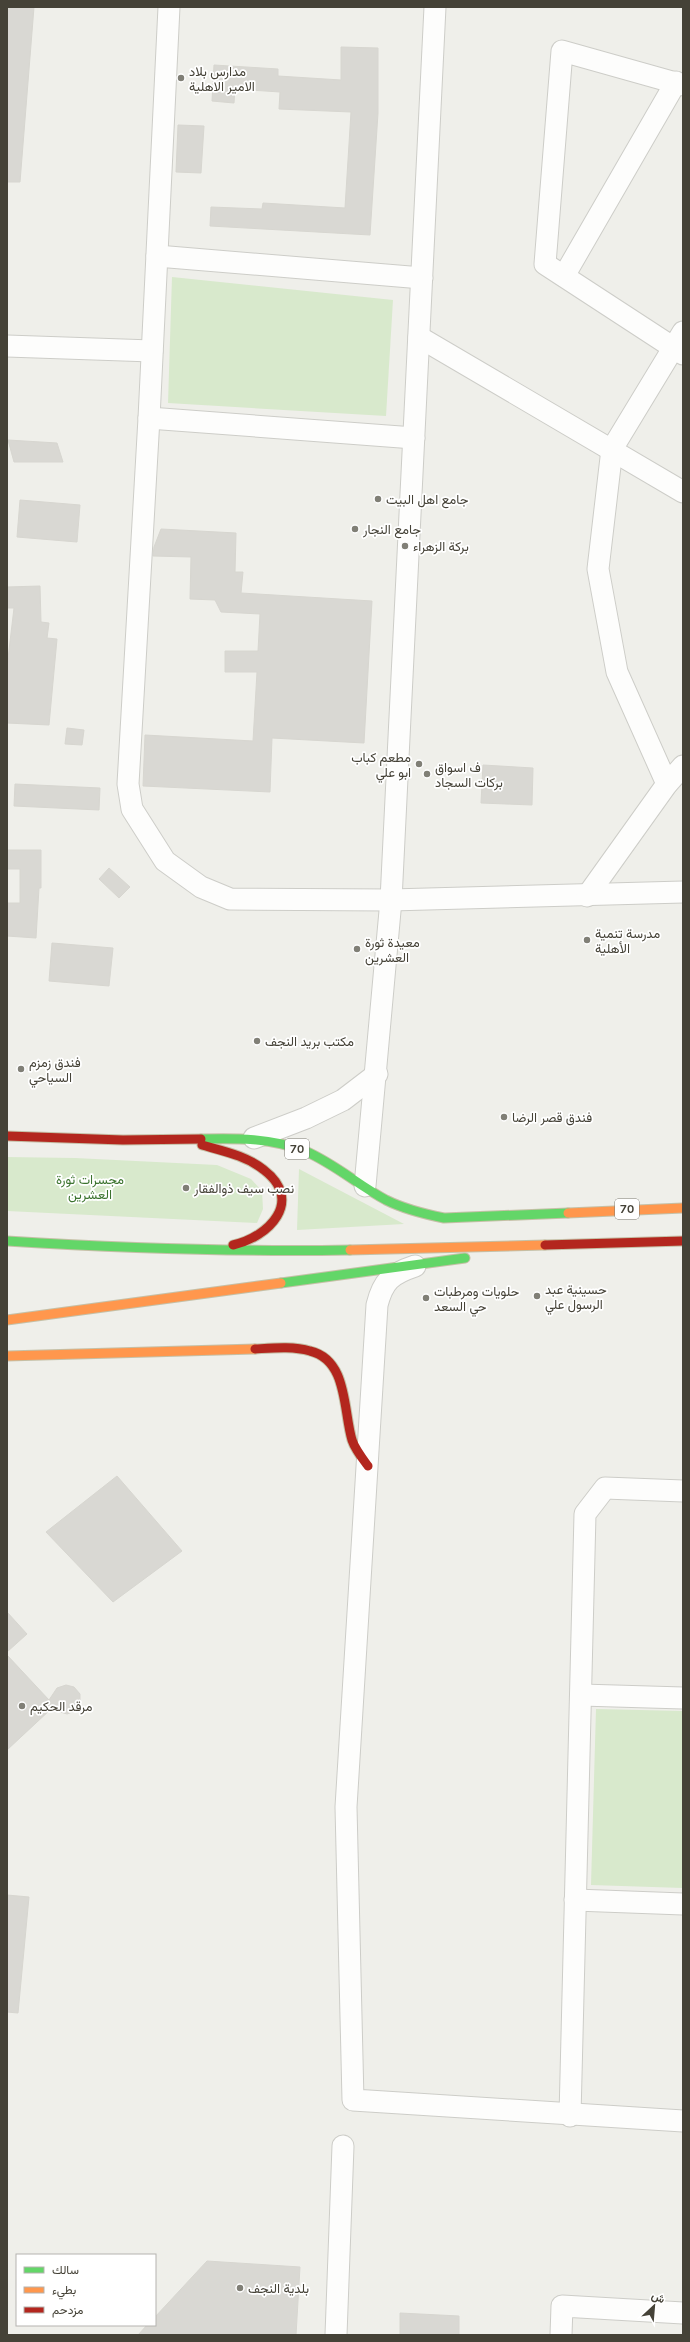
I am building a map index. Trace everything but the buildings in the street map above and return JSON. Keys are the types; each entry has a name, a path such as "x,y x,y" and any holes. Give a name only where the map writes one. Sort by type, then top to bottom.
{"highway":[{"name":"70","path":"7,1136 162,1140 254,1138 293,1147 312,1154 331,1163 365,1186 400,1206 427,1215 444,1218 572,1211 683,1208"},
{"path":"162,1140 198,1144 245,1158 263,1169 278,1185 281,1207 278,1218 272,1227 258,1237 241,1244 198,1249"},
{"path":"7,1241 112,1247 294,1250 683,1241"},
{"path":"7,1320 416,1266 558,1245"},
{"path":"44,1253 112,1247"},
{"path":"7,1356 304,1348 317,1352 328,1359 336,1369 342,1381 353,1442 368,1466"}],"street":[{"path":"169,7 149,418 128,784 132,809 165,861 201,887 230,899 391,900 587,896 683,892"},
{"path":"365,1186 377,1074 391,900 435,7"},
{"path":"564,276 680,84 562,51 545,264 564,276 680,345 612,449 598,568 617,672 667,784"},
{"path":"157,256 422,278"},
{"path":"418,337 612,449 683,492"},
{"path":"7,346 152,351"},
{"path":"149,418 414,438"},
{"path":"587,896 667,784 683,766"},
{"path":"254,1138 306,1118 343,1100 377,1074"},
{"path":"416,1266 398,1272 387,1281 381,1291 376,1305 368,1466 346,1807 353,2100 570,2116 683,2121"},
{"path":"570,2116 585,1514 605,1488 683,1491"},
{"path":"580,1695 683,1698"},
{"path":"575,1900 683,1904"},
{"path":"336,2335 343,2146"},
{"path":"561,2335 562,2306 683,2313"}],"green space":[{"path":"172,277 393,300 386,416 168,403"},
{"name":"مجسرات ثورة العشرين","path":"7,1157 75,1158 217,1165 251,1179 262,1191 263,1209 257,1223 7,1211"},
{"path":"299,1169 404,1224 297,1230"},
{"path":"596,1709 683,1711 683,1888 591,1885"}],"traffic: fast":[{"path":"201,1139 267,1141 305,1151 336,1168 386,1200 429,1215 444,1218 568,1213"},
{"path":"7,1241 178,1249 350,1250"},
{"path":"281,1283 465,1258"}],"traffic: slow":[{"path":"568,1213 683,1208"},
{"path":"350,1250 545,1245"},
{"path":"7,1320 281,1283"},
{"path":"7,1356 255,1349"}],"traffic: jam":[{"path":"7,1136 123,1140 201,1139"},
{"path":"202,1145 234,1154 257,1165 276,1182 281,1194 281,1205 277,1216 269,1226 259,1234 246,1241 233,1245"},
{"path":"545,1245 683,1241"},
{"path":"255,1349 303,1349 322,1356 331,1364 338,1375 342,1388 352,1440 368,1466"}],"place":[{"name":"مدارس بلاد الامير الاهلية","path":"181,78"},
{"name":"جامع اهل البيت","path":"378,499"},
{"name":"جامع النجار","path":"355,529"},
{"name":"بركة الزهراء","path":"405,546"},
{"name":"مطعم كباب ابو علي","path":"419,764"},
{"name":"ف اسواق بركات السجاد","path":"427,774"},
{"name":"مدرسة تنمية الأهلية","path":"587,940"},
{"name":"معيدة ثورة العشرين","path":"357,949"},
{"name":"مكتب بريد النجف","path":"257,1041"},
{"name":"فندق زمزم السياحي","path":"21,1069"},
{"name":"فندق قصر الرضا","path":"504,1117"},
{"name":"نصب سيف ذوالفقار","path":"186,1188"},
{"name":"حسينية عبد الرسول علي","path":"537,1296"},
{"name":"حلويات ومرطبات حي السعد","path":"426,1298"},
{"name":"مرقد الحكيم","path":"22,1706"},
{"name":"بلدية النجف","path":"240,2288"}]}
